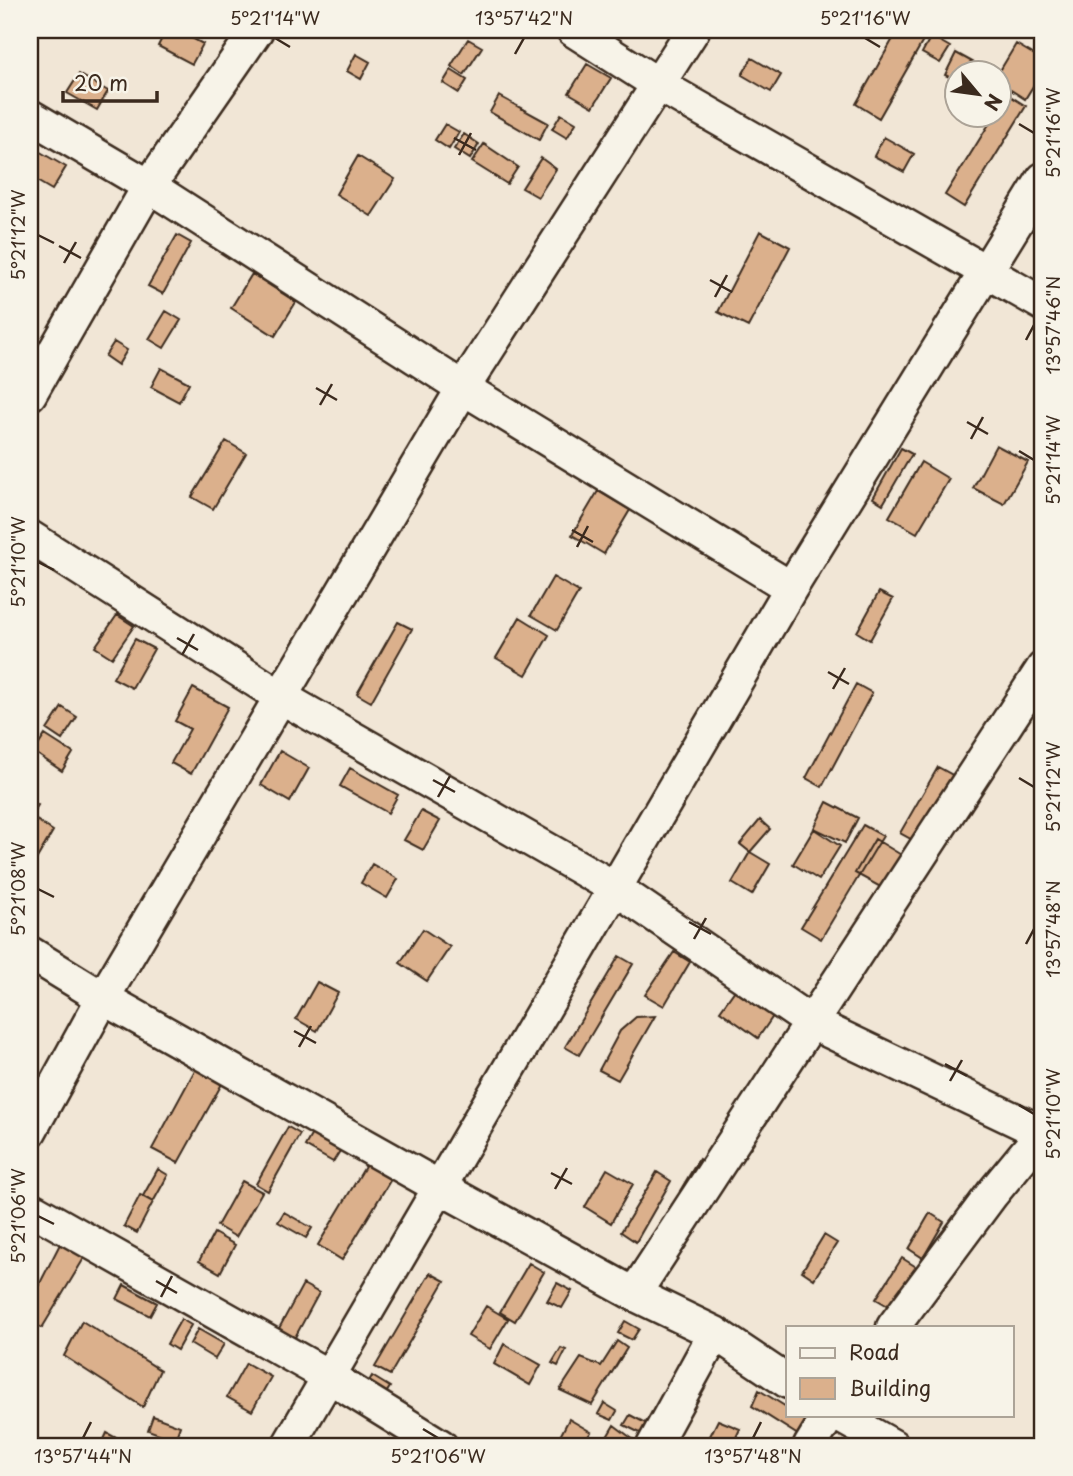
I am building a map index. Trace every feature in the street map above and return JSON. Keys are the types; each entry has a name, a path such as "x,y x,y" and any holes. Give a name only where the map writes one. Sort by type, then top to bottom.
{"street":[{"path":"30,394 149,186 257,30"},
{"path":"573,30 659,85 1043,304"},
{"path":"30,1130 103,998 463,388 693,30"},
{"path":"30,116 149,186 463,388 791,588"},
{"path":"288,1446 791,588 1043,179"},
{"path":"30,537 281,697 615,888 812,1023 1043,1133 992,1194 894,1326"},
{"path":"634,1294 1043,668"},
{"path":"30,953 103,998 441,1188 634,1294 715,1333 786,1380"},
{"path":"30,1208 328,1376 441,1446"},
{"path":"653,1446 715,1333"},
{"path":"810,1446 828,1416"},
{"path":"840,1416 893,1446"}],"building":[{"path":"166,30 177,30 203,44 192,64 158,46"},
{"path":"898,30 920,30 927,34 879,118 856,104"},
{"path":"931,36 950,47 940,63 922,53"},
{"path":"468,39 482,47 464,75 451,66"},
{"path":"1016,44 1043,60 1043,70 1025,99 1014,92 1014,60 1006,60"},
{"path":"956,53 969,60 952,60"},
{"path":"356,54 370,62 361,79 347,71"},
{"path":"752,58 781,75 771,92 742,75"},
{"path":"587,64 611,78 593,107 569,93"},
{"path":"451,70 467,80 459,93 443,83"},
{"path":"79,74 108,91 97,110 67,93"},
{"path":"499,96 548,123 539,140 490,112"},
{"path":"1014,98 1026,106 1014,126"},
{"path":"561,114 576,123 567,138 552,129"},
{"path":"445,124 459,132 449,149 435,140"},
{"path":"985,130 1011,130 964,207 945,195"},
{"path":"464,134 479,144 470,159 454,149"},
{"path":"884,137 914,154 904,172 874,156"},
{"path":"484,144 518,167 507,184 472,162"},
{"path":"30,146 66,167 52,190 30,177"},
{"path":"358,156 395,179 371,216 336,194"},
{"path":"541,158 556,169 538,197 522,188"},
{"path":"760,231 790,247 748,327 718,312"},
{"path":"177,235 191,243 163,294 148,286"},
{"path":"252,274 296,302 275,336 231,308"},
{"path":"166,311 181,320 164,348 149,339"},
{"path":"114,342 127,350 118,365 105,356"},
{"path":"161,368 189,383 179,402 151,387"},
{"path":"226,441 246,453 213,509 192,497"},
{"path":"996,445 1028,462 1004,504 973,488"},
{"path":"901,448 912,454 883,504 873,498"},
{"path":"921,462 949,479 917,533 889,517"},
{"path":"598,491 630,510 604,554 572,535"},
{"path":"553,577 579,592 557,630 531,615"},
{"path":"879,592 893,599 870,640 857,632"},
{"path":"117,615 134,626 112,658 95,647"},
{"path":"520,617 549,635 526,675 496,658"},
{"path":"398,622 412,629 371,702 357,694"},
{"path":"135,639 154,649 132,688 113,678"},
{"path":"856,684 872,693 822,787 806,778"},
{"path":"193,688 228,707 191,774 171,763 190,729 175,721"},
{"path":"62,707 77,717 62,740 47,730"},
{"path":"45,735 73,753 62,771 34,752"},
{"path":"280,751 309,768 290,802 261,785"},
{"path":"938,767 956,777 918,843 900,833"},
{"path":"350,768 398,795 388,813 340,786"},
{"path":"30,800 38,805 30,818"},
{"path":"827,802 858,818 845,843 814,828"},
{"path":"421,811 440,821 423,850 404,840"},
{"path":"32,817 53,831 30,870 30,821"},
{"path":"760,820 770,829 750,852 740,844"},
{"path":"863,825 883,836 821,939 801,927"},
{"path":"814,829 840,846 819,880 793,864"},
{"path":"875,839 903,856 884,889 855,873"},
{"path":"750,852 770,864 752,895 732,883"},
{"path":"372,864 398,879 387,898 361,883"},
{"path":"423,929 450,947 427,981 400,963"},
{"path":"674,952 690,962 664,1006 645,995"},
{"path":"619,956 633,964 579,1055 565,1047"},
{"path":"317,982 338,993 317,1031 296,1019"},
{"path":"735,990 778,1009 758,1038 720,1011"},
{"path":"655,1016 618,1080 599,1070 620,1031 636,1017"},
{"path":"196,1068 223,1082 178,1163 152,1149"},
{"path":"288,1127 300,1134 268,1191 256,1184"},
{"path":"314,1130 343,1146 333,1162 305,1146"},
{"path":"699,1159 716,1170 696,1201 680,1191"},
{"path":"366,1165 391,1179 342,1260 318,1245"},
{"path":"158,1169 168,1175 153,1202 143,1196"},
{"path":"607,1169 633,1184 611,1223 585,1207"},
{"path":"657,1172 671,1181 636,1242 621,1232"},
{"path":"242,1181 262,1192 236,1237 217,1226"},
{"path":"140,1195 153,1202 137,1233 124,1226"},
{"path":"284,1212 312,1228 306,1238 278,1222"},
{"path":"930,1213 944,1222 923,1258 909,1249"},
{"path":"214,1233 235,1245 220,1273 199,1261"},
{"path":"824,1235 837,1243 814,1279 802,1271"},
{"path":"61,1242 86,1255 42,1328 30,1321 30,1286 37,1289"},
{"path":"902,1258 918,1268 893,1309 876,1299"},
{"path":"529,1263 544,1272 515,1321 500,1312"},
{"path":"430,1273 445,1281 390,1375 375,1367"},
{"path":"557,1283 572,1291 562,1308 547,1301"},
{"path":"303,1284 319,1293 293,1341 277,1332"},
{"path":"124,1285 157,1303 150,1316 117,1299"},
{"path":"486,1306 508,1319 490,1349 468,1336"},
{"path":"181,1319 191,1325 177,1350 167,1344"},
{"path":"82,1321 160,1370 143,1407 64,1356"},
{"path":"625,1321 639,1329 632,1340 618,1333"},
{"path":"198,1329 224,1344 215,1359 190,1344"},
{"path":"617,1341 627,1348 592,1405 560,1390 581,1358 601,1366"},
{"path":"504,1344 541,1365 530,1385 494,1364"},
{"path":"561,1348 566,1350 558,1366 552,1363"},
{"path":"246,1363 271,1377 252,1411 227,1397"},
{"path":"372,1376 390,1387 383,1398 365,1388"},
{"path":"759,1390 786,1407 786,1416 801,1416 831,1434 809,1442 752,1406"},
{"path":"604,1403 617,1411 612,1420 598,1414"},
{"path":"630,1415 655,1428 650,1438 624,1425"},
{"path":"153,1416 180,1426 175,1440 148,1430"},
{"path":"569,1419 591,1432 582,1446 555,1446"},
{"path":"718,1420 740,1429 732,1446 705,1446"},
{"path":"614,1425 638,1443 637,1446 613,1446 604,1442"},
{"path":"107,1433 120,1440 116,1446 101,1446"}]}
